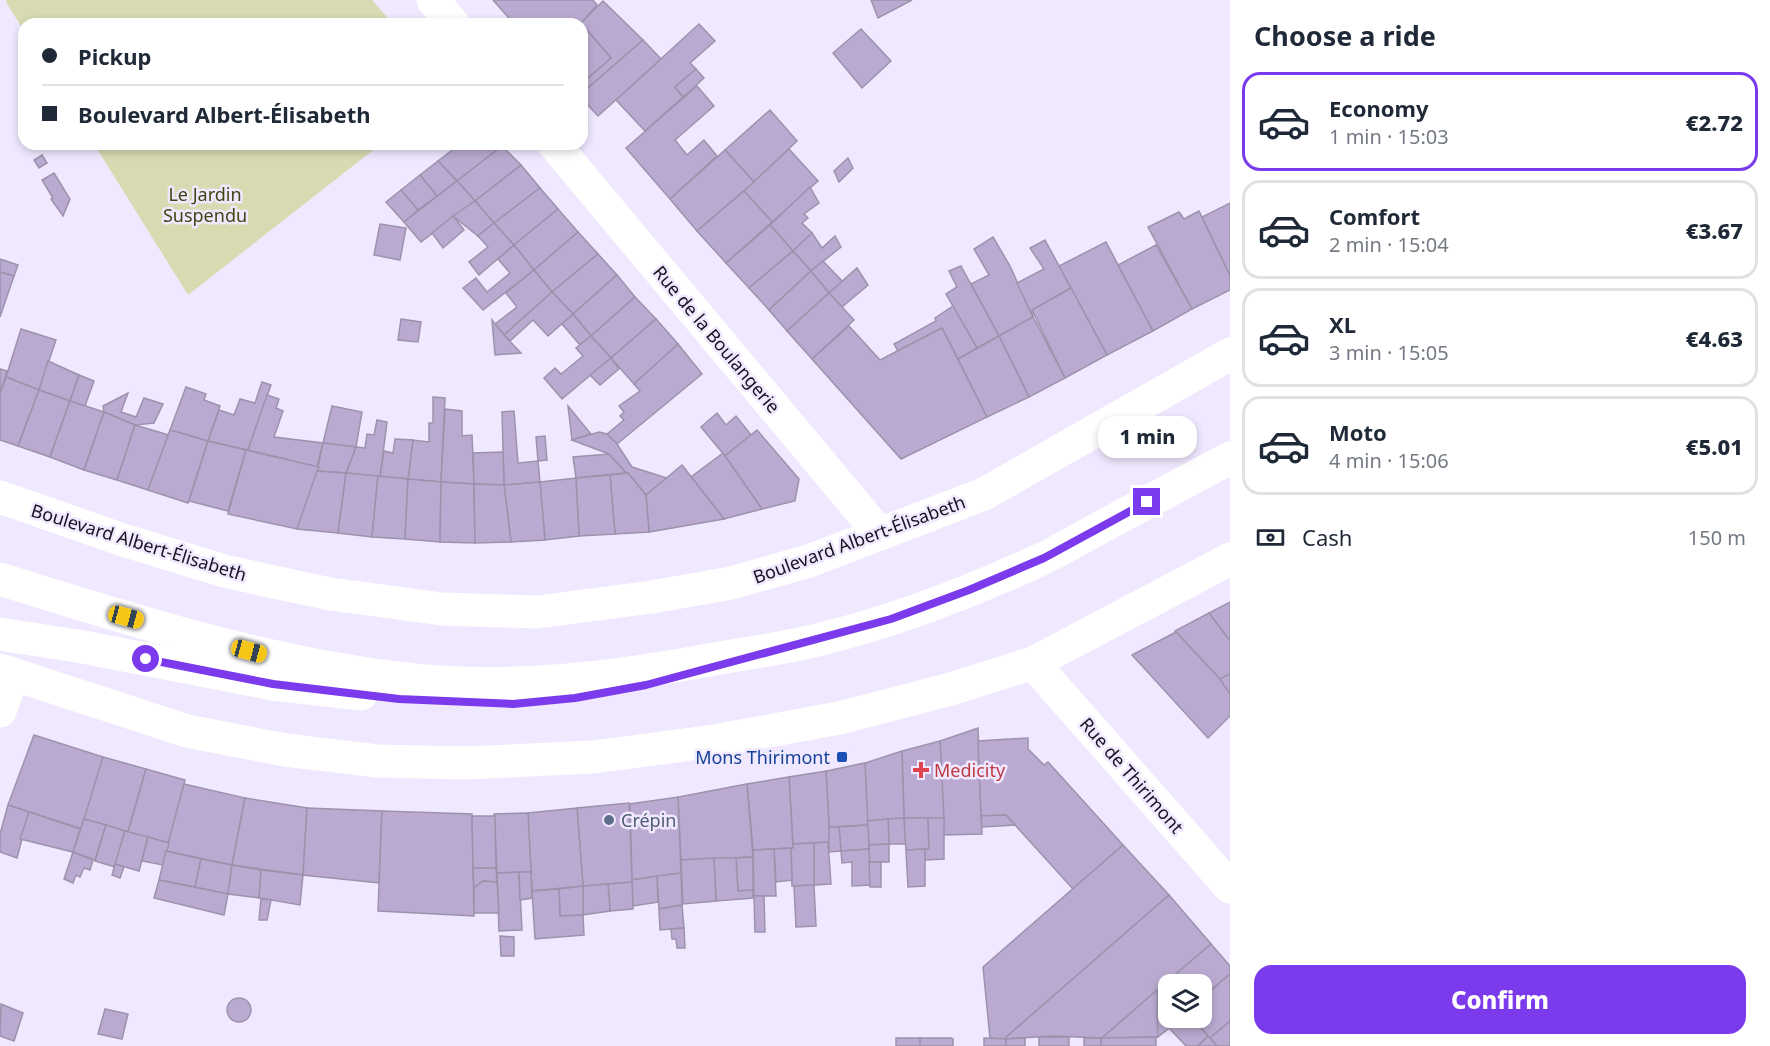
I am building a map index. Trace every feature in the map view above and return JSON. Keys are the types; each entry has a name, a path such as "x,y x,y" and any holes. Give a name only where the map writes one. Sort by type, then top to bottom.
{"main road":[{"path":"433,0 448,18"},
{"name":"Rue de la Boulangerie","path":"559,150 880,534"},
{"name":"Boulevard Albert-Élisabeth","path":"0,497 123,540 224,571 330,594 442,609 537,612 731,584 809,561 984,494 1230,354"},
{"path":"0,634 83,647 273,684 399,699 513,704 575,698 646,685 891,619 969,590 1044,558 1230,458"},
{"path":"0,711 6,673 187,731 263,746 378,761 466,764 593,757 714,741 849,715 951,689 1033,663 1230,559"},
{"path":"0,579 105,612 270,657 343,671 416,680 505,684 580,680 640,673 817,640"},
{"name":"Rue de Thirimont","path":"1033,663 1230,887"}],"green space":[{"path":"7,0 372,0 388,18 18,18 18,21 6,2"},
{"name":"Le Jardin Suspendu","path":"98,150 373,150 188,295"}],"building":[{"path":"493,0 593,0 597,5 585,18 509,18"},
{"path":"871,0 912,0 878,18"},
{"path":"603,1 643,40 588,88 588,78 611,58 588,31 588,18 586,18"},
{"path":"699,24 715,41 690,63 696,69 675,87 683,97 645,131 616,100"},
{"path":"861,29 891,61 862,88 833,53"},
{"path":"588,31 611,58 588,78"},
{"path":"643,40 661,59 598,116 588,105 588,88"},
{"path":"696,69 704,78 683,97 675,87"},
{"path":"697,86 714,106 675,140 687,155 704,140 717,156 670,199 626,148"},
{"path":"770,110 797,141 754,182 725,150"},
{"path":"789,149 818,181 772,222 744,191"},
{"path":"452,150 497,150 457,181 438,161"},
{"path":"497,150 506,150 521,165 475,201 457,181"},
{"path":"725,150 754,182 697,231 670,199"},
{"path":"42,155 47,163 39,168 34,160"},
{"path":"848,158 853,168 839,182 834,171"},
{"path":"438,161 457,181 437,196 420,175"},
{"path":"521,165 540,188 494,223 475,201"},
{"path":"54,173 70,199 63,216 42,180"},
{"path":"420,175 437,196 418,210 401,190"},
{"path":"457,181 475,201 421,242 404,222"},
{"path":"810,187 819,203 804,214 808,218 802,223 812,233 793,251 770,225"},
{"path":"540,188 558,209 514,245 494,223"},
{"path":"401,190 418,210 404,222 386,202"},
{"path":"744,191 772,222 726,263 697,231"},
{"path":"475,201 494,223 478,236 453,216"},
{"path":"1230,203 1230,276 1202,217"},
{"path":"558,209 578,232 534,270 514,245"},
{"path":"1199,211 1230,276 1230,290 1192,309 1148,227 1179,212 1184,219"},
{"path":"453,216 464,230 443,248 432,233"},
{"path":"494,223 514,245 479,275 469,262 488,247 478,236"},
{"path":"380,224 406,228 400,260 374,255"},
{"path":"770,225 793,251 749,288 726,263"},
{"path":"578,232 598,254 552,292 534,270"},
{"path":"812,233 822,248 835,236 841,247 811,271 793,251"},
{"path":"993,237 1010,266 1033,317 999,336 971,284 989,275 974,249"},
{"path":"1045,240 1071,288 1032,310 1033,317 1017,283 1044,269 1030,248"},
{"path":"1106,242 1153,331 1107,355 1059,266"},
{"path":"514,245 534,270 483,310 463,288 476,278 487,292 510,273 498,259"},
{"path":"1156,245 1192,309 1153,331 1118,265"},
{"path":"793,251 811,271 769,310 749,288"},
{"path":"598,254 617,275 573,314 552,292"},
{"path":"0,259 18,265 14,276 0,272"},
{"path":"823,261 843,282 829,293 811,271"},
{"path":"961,266 999,336 977,348 946,294 957,287 949,271"},
{"path":"857,268 868,285 842,307 829,293"},
{"path":"534,270 552,292 504,335 495,324 517,307 506,293"},
{"path":"811,271 829,293 787,331 769,310"},
{"path":"0,272 14,276 0,317"},
{"path":"617,275 635,297 591,336 573,314"},
{"path":"1071,288 1107,355 1065,378 1032,310"},
{"path":"552,292 573,314 548,336 533,320 510,341 504,335"},
{"path":"829,293 854,320 812,359 787,331"},
{"path":"635,297 656,319 611,358 591,336"},
{"path":"953,306 977,348 958,359 942,328 898,351 894,344 936,321 935,318"},
{"path":"573,314 591,336 580,345 562,324"},
{"path":"1033,317 1065,378 1029,397 999,336"},
{"path":"401,319 421,322 418,342 398,340"},
{"path":"656,319 678,344 634,384 611,358"},
{"path":"492,320 504,335 521,353 495,355"},
{"path":"849,326 880,360 942,328 987,417 901,459 812,359"},
{"path":"21,329 56,340 39,390 6,377"},
{"path":"591,336 611,358 562,399 544,378 555,368 561,374 583,356 576,348"},
{"path":"999,336 1029,397 987,417 958,359"},
{"path":"678,344 702,374 617,444 607,434 624,420 620,416 624,412 619,406 640,391 634,384"},
{"path":"611,358 619,369 600,385 590,375"},
{"path":"48,361 79,375 70,401 39,390"},
{"path":"0,369 7,371 0,394"},
{"path":"79,375 94,381 85,406 70,401"},
{"path":"6,377 39,390 18,446 0,440 0,394"},
{"path":"262,382 271,385 248,450 208,441 219,410 234,415 240,399 255,403"},
{"path":"186,387 206,394 204,400 220,406 208,441 170,430"},
{"path":"39,390 70,401 50,457 18,446"},
{"path":"128,393 121,412 136,417 144,398 163,404 154,423 135,425 104,412 103,406"},
{"path":"267,395 279,399 276,408 283,411 274,437 323,443 317,467 248,450"},
{"path":"433,397 445,398 441,482 408,479 413,440 429,442 429,423 433,423"},
{"path":"70,401 104,412 84,470 50,457"},
{"path":"332,406 362,412 356,447 323,443"},
{"path":"568,406 591,434 572,440"},
{"path":"445,409 462,411 462,436 472,435 474,484 441,482"},
{"path":"514,411 518,463 538,461 540,482 504,485 502,412"},
{"path":"104,412 135,425 117,480 84,470"},
{"path":"717,413 726,425 736,416 751,435 725,456 701,427"},
{"path":"377,420 387,422 380,477 346,473 356,447 365,448 367,434 374,435"},
{"path":"135,425 169,435 148,490 117,480"},
{"path":"170,430 208,441 188,503 148,490"},
{"path":"757,430 799,479 795,501 762,509 725,456"},
{"path":"599,432 607,434 617,444 632,467 667,478 646,495 609,454 572,440"},
{"path":"545,436 547,460 538,461 536,437"},
{"path":"395,439 413,440 408,479 380,477 384,451 393,453"},
{"path":"208,441 246,450 228,511 189,501"},
{"path":"323,443 356,447 346,473 317,471"},
{"path":"246,450 319,467 297,529 228,514"},
{"path":"503,452 504,485 474,484 473,453"},
{"path":"723,453 762,509 724,519 691,477"},
{"path":"609,454 626,473 576,478 573,457"},
{"path":"682,465 724,519 649,532 646,495"},
{"path":"317,471 346,473 338,533 297,529"},
{"path":"346,473 378,476 372,537 338,533"},
{"path":"628,473 646,495 649,532 615,534 610,475"},
{"path":"610,475 615,534 579,536 576,478"},
{"path":"378,476 408,479 405,539 372,537"},
{"path":"576,478 579,536 545,540 540,482"},
{"path":"408,479 441,482 440,542 405,539"},
{"path":"441,482 474,484 475,543 440,542"},
{"path":"540,482 545,540 511,542 504,485"},
{"path":"474,484 504,485 511,542 475,543"},
{"path":"1230,602 1230,641 1209,613"},
{"path":"1209,613 1230,641 1230,674 1220,679 1175,631"},
{"path":"1176,632 1220,679 1230,694 1230,716 1208,738 1132,655"},
{"path":"1230,674 1230,694 1220,679"},
{"path":"978,728 982,834 943,835 940,741"},
{"path":"34,735 103,757 82,829 8,805"},
{"path":"1028,738 1028,749 1044,765 1048,762 1123,845 1073,889 1006,815 981,816 978,741"},
{"path":"940,741 944,818 904,818 902,751"},
{"path":"902,751 904,818 867,821 865,763"},
{"path":"103,757 146,769 128,832 84,819"},
{"path":"865,763 868,825 829,827 826,771"},
{"path":"146,769 185,780 169,843 128,832"},
{"path":"826,771 830,842 793,844 789,777"},
{"path":"789,777 793,848 753,850 747,784"},
{"path":"184,784 245,798 232,865 166,851"},
{"path":"747,784 753,857 681,860 678,797"},
{"path":"678,797 681,873 632,880 630,804"},
{"path":"245,798 307,808 303,875 232,865"},
{"path":"629,803 632,882 583,886 577,808"},
{"path":"8,805 29,812 17,858 0,852 0,834"},
{"path":"307,808 382,811 379,883 303,875"},
{"path":"577,808 583,886 532,891 528,813"},
{"path":"382,811 472,814 474,916 378,911"},
{"path":"29,812 80,829 73,852 20,839"},
{"path":"528,813 531,872 497,873 494,814"},
{"path":"1006,815 1015,825 982,827 981,816"},
{"path":"472,816 495,816 496,868 473,868"},
{"path":"904,818 906,844 889,844 888,819"},
{"path":"904,818 928,818 929,849 906,850"},
{"path":"928,818 944,818 944,859 925,860 925,849 929,849"},
{"path":"84,819 106,825 95,860 73,852"},
{"path":"888,819 889,844 869,845 867,821"},
{"path":"106,825 125,831 115,867 95,861"},
{"path":"868,825 869,849 841,851 839,827"},
{"path":"829,827 839,827 841,851 829,852"},
{"path":"125,831 148,837 139,871 115,864"},
{"path":"148,837 169,843 163,865 142,861"},
{"path":"828,842 831,884 814,885 814,843"},
{"path":"814,843 814,885 792,886 791,848 793,844"},
{"path":"889,844 889,862 869,862 869,845"},
{"path":"1123,845 1169,895 1004,1039 990,1038 983,967"},
{"path":"791,848 792,880 776,882 774,849"},
{"path":"774,849 776,896 754,896 753,850"},
{"path":"869,849 871,885 852,886 852,862 842,863 841,851"},
{"path":"925,849 925,886 908,887 906,850"},
{"path":"166,851 201,859 195,887 159,880"},
{"path":"73,852 93,860 90,870 84,868 80,877 76,875 73,883 64,879"},
{"path":"753,857 753,890 738,891 736,858"},
{"path":"714,858 736,858 738,891 753,890 753,898 716,901"},
{"path":"714,858 716,901 683,904 681,860"},
{"path":"201,859 232,865 228,894 195,887"},
{"path":"869,862 881,862 881,887 870,887"},
{"path":"115,864 124,867 120,878 112,875"},
{"path":"232,865 261,870 259,898 228,894"},
{"path":"473,868 496,868 497,882 483,881 474,888"},
{"path":"261,870 303,875 300,905 259,898"},
{"path":"519,872 522,930 499,931 497,873"},
{"path":"519,872 531,872 532,898 520,900"},
{"path":"681,873 682,905 659,909 657,876"},
{"path":"657,876 658,902 633,906 632,880"},
{"path":"159,880 228,894 224,915 154,898"},
{"path":"483,881 497,882 499,913 474,913 474,888"},
{"path":"632,882 633,909 610,911 608,884"},
{"path":"608,884 610,911 583,915 583,886"},
{"path":"814,885 816,926 796,927 794,886"},
{"path":"583,886 583,915 560,916 559,889"},
{"path":"559,889 560,916 583,915 584,935 535,939 532,891"},
{"path":"1169,895 1211,944 1176,974 1158,974 1158,990 1102,1038 1053,1036 1004,1039"},
{"path":"754,896 764,896 765,932 755,932"},
{"path":"261,899 271,900 267,920 259,920"},
{"path":"682,905 684,928 660,930 659,909"},
{"path":"684,928 685,948 677,948 676,939 672,939 671,929"},
{"path":"500,936 514,937 514,956 501,956"},
{"path":"1211,944 1230,966 1230,974 1212,989 1212,974 1176,974"},
{"path":"1230,974 1230,1021 1210,1038 1201,1028 1212,1028 1212,989"},
{"path":"1157,990 1158,1037 1102,1038"},
{"path":"239,998 244,999 250,1005 250,1015 244,1021 239,1022 234,1021 228,1015 227,1010 228,1005 234,999"},
{"path":"1,1004 23,1013 14,1041 0,1036"},
{"path":"105,1009 128,1014 122,1039 98,1034"},
{"path":"1157,1012 1158,1028 1169,1028 1158,1037"},
{"path":"1230,1021 1230,1046 1217,1046 1210,1038"},
{"path":"1201,1028 1208,1036 1198,1046 1186,1046 1170,1029"},
{"path":"1208,1036 1217,1046 1198,1046"},
{"path":"1039,1037 1069,1037 1069,1046 1039,1046"},
{"path":"1156,1037 1156,1046 1101,1046 1101,1038"},
{"path":"896,1038 920,1038 920,1046 896,1046"},
{"path":"920,1038 951,1038 953,1046 920,1046"},
{"path":"984,1038 1006,1039 1006,1046 984,1046"},
{"path":"1025,1038 1025,1046 1006,1046 1006,1039"},
{"path":"1084,1038 1101,1038 1101,1046 1084,1046"}],"place":[{"name":"Mons Thirimont","path":"842,757"},
{"name":"Medicity","path":"921,770"},
{"name":"Crépin","path":"609,820"}],"route":[{"path":"146,659 273,684 399,699 513,704 575,698 646,685 891,619 969,590 1044,558 1147,502"}]}
